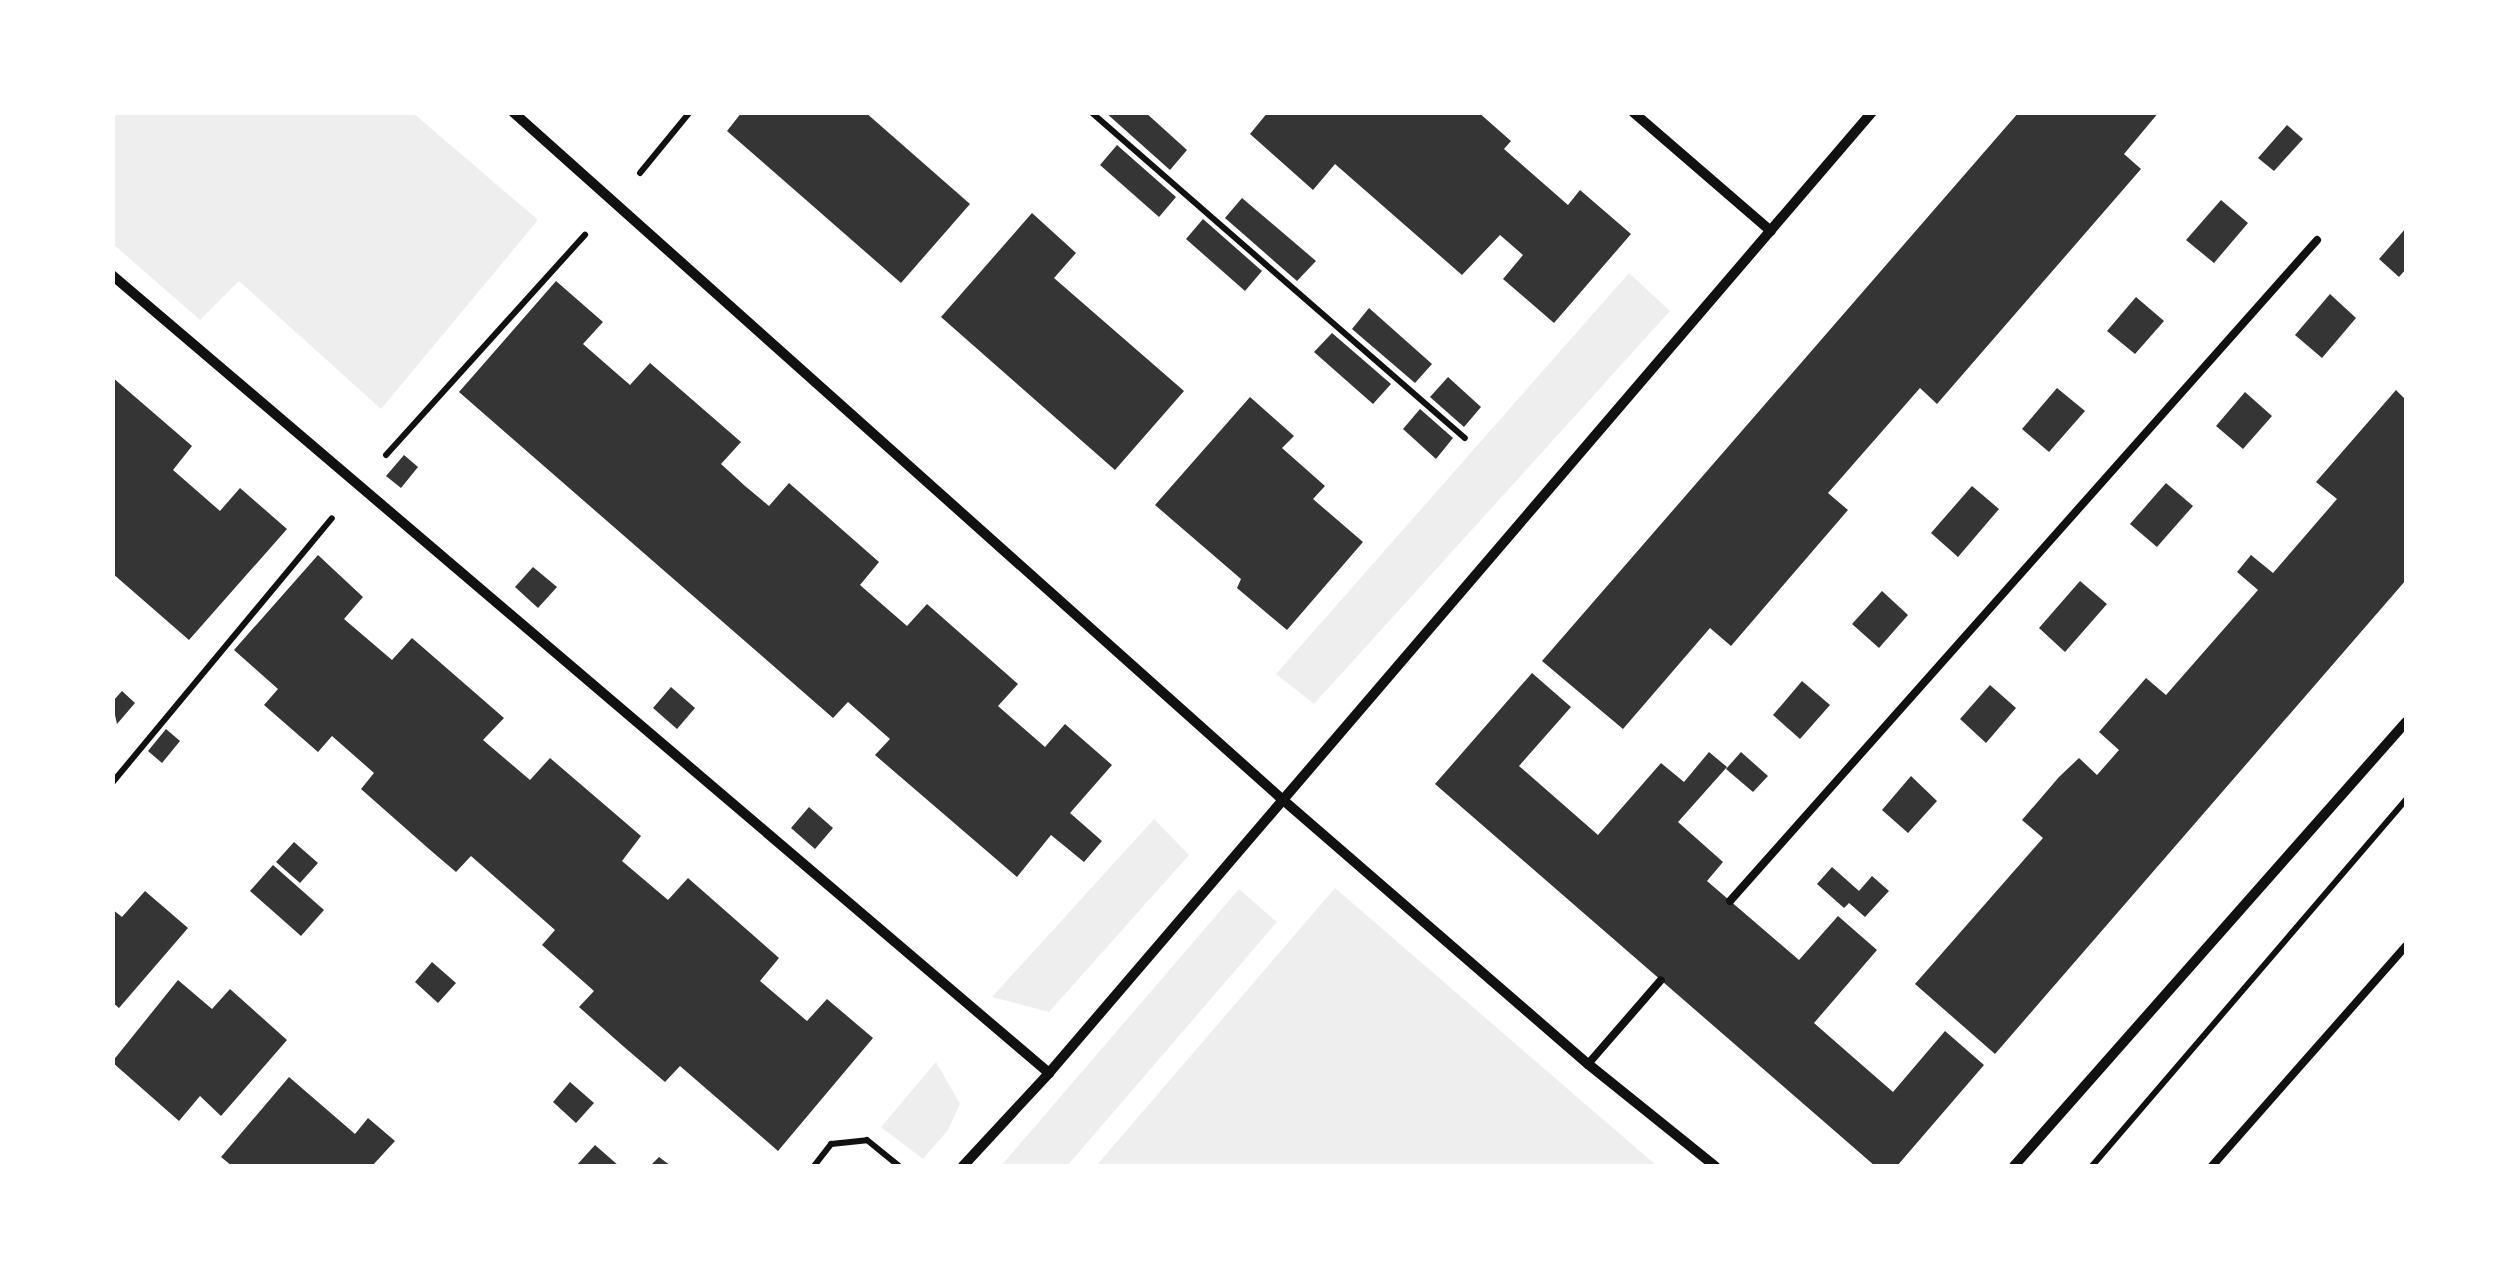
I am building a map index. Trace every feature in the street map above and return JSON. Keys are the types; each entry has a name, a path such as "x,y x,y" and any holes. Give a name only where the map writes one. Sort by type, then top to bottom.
{"street":[{"path":"513,112 1282,799 1588,1064 1716,1166"},
{"path":"1633,112 1771,231"},
{"path":"963,1166 1049,1073 1872,112"},
{"path":"112,274 1049,1073"},
{"path":"2014,1166 2406,722"}],"lane":[{"path":"1730,901 2317,240"},
{"path":"2212,1166 2406,946"},
{"path":"1588,1064 1661,980"}],"path":[{"path":"112,783 359,485 616,201 690,112"},
{"path":"1091,112 1465,438"},
{"path":"2092,1166 2406,800"},
{"path":"814,1166 831,1144 867,1140 899,1166"}],"shaded area":[{"path":"113,112 413,113 538,220 381,409 239,281 200,320 113,244"},
{"path":"1629,273 1670,311 1314,704 1276,674"},
{"path":"1154,819 1189,855 1049,1012 992,997"},
{"path":"1335,888 1657,1166 1096,1166"},
{"path":"1239,889 1277,922 1067,1166 1001,1166"},
{"path":"936,1062 960,1104 948,1130 923,1159 881,1127"}],"building":[{"path":"742,112 865,112 970,204 901,283 727,131"},
{"path":"1105,112 1145,112 1187,150 1170,170"},
{"path":"1268,112 1478,112 1511,141 1504,149 1568,205 1580,190 1631,234 1554,323 1503,279 1523,255 1500,235 1462,275 1335,164 1313,190 1250,134"},
{"path":"2019,112 2159,112 2124,154 2141,169 1937,404 1920,388 1828,493 1848,510 1731,646 1710,628 1623,729 1542,661"},
{"path":"2287,125 2303,139 2274,171 2258,158"},
{"path":"1117,145 1176,197 1159,217 1100,165"},
{"path":"1242,198 1316,261 1297,281 1225,218"},
{"path":"2221,200 2248,223 2214,263 2186,240"},
{"path":"1032,213 1076,253 1054,278 1184,391 1115,470 941,317"},
{"path":"1203,219 1262,271 1245,291 1186,239"},
{"path":"2406,228 2406,269 2399,277 2379,259"},
{"path":"556,281 603,322 583,344 607,365 630,385 650,363 741,442 721,464 745,486 769,506 789,483 879,562 860,585 907,626 927,604 1018,684 998,706 1045,747 1065,724 1112,765 1070,813 1102,841 1084,862 1051,835 1017,877 875,755 890,739 848,702 833,718 459,392"},
{"path":"2330,294 2356,318 2322,358 2295,335"},
{"path":"2136,297 2164,321 2135,354 2107,331"},
{"path":"1369,308 1432,364 1415,383 1352,329"},
{"path":"1332,333 1391,384 1373,404 1314,352"},
{"path":"112,377 192,446 173,470 220,511 240,488 287,529 189,640 112,573"},
{"path":"1448,377 1481,407 1464,427 1430,397"},
{"path":"2057,388 2085,411 2049,452 2022,429"},
{"path":"2396,390 2406,400 2406,580 1995,1054 1915,984 2043,838 2022,820 2059,777 2079,758 2097,775 2119,750 2099,732 2146,678 2166,695 2258,590 2237,572 2251,555 2273,573 2337,499 2316,482"},
{"path":"2245,392 2272,416 2243,449 2216,426"},
{"path":"1250,397 1294,436 1282,448 1325,486 1313,499 1363,542 1287,630 1237,588 1241,579 1155,505"},
{"path":"1420,409 1453,438 1436,459 1403,429"},
{"path":"404,455 418,467 401,488 386,476"},
{"path":"2166,483 2193,506 2157,547 2130,524"},
{"path":"1972,486 1999,509 1958,557 1931,533"},
{"path":"318,555 363,597 344,619 392,660 412,638 504,718 483,740 530,780 550,758 641,836 622,861 668,900 688,878 779,958 760,981 807,1021 827,999 873,1038 778,1151 680,1066 665,1082 623,1046 579,1007 594,991 542,945 555,930 471,856 456,872 429,849 361,789 374,773 332,736 318,752 264,705 278,689 234,650"},
{"path":"533,567 557,587 538,608 515,587"},
{"path":"2080,581 2107,604 2065,652 2039,628"},
{"path":"1882,591 1908,615 1879,648 1852,624"},
{"path":"1532,673 1571,707 1519,766 1598,835 1661,763 1684,782 1709,752 1727,767 1678,822 1723,862 1707,881 1799,960 1838,916 1877,950 1814,1023 1893,1092 1945,1031 1984,1065 1897,1166 1875,1166 1435,784"},
{"path":"1802,681 1830,705 1800,739 1773,715"},
{"path":"1990,685 2016,708 1986,743 1960,719"},
{"path":"671,687 695,708 677,729 653,708"},
{"path":"122,691 135,703 117,724 112,702"},
{"path":"166,729 180,741 162,763 148,751"},
{"path":"1741,752 1768,776 1753,792 1726,769"},
{"path":"1911,776 1937,801 1908,833 1882,810"},
{"path":"809,807 833,828 815,849 791,828"},
{"path":"294,842 318,863 300,883 276,862"},
{"path":"273,865 324,910 301,936 250,891"},
{"path":"1832,867 1859,891 1872,876 1889,891 1865,917 1849,903 1844,908 1817,884"},
{"path":"145,891 188,928 119,1008 112,1002 112,909 122,917"},
{"path":"432,962 456,983 438,1003 415,982"},
{"path":"178,980 212,1009 230,989 287,1040 221,1116 200,1096 179,1121 112,1062"},
{"path":"289,1077 355,1134 368,1118 395,1141 372,1166 232,1166 221,1157"},
{"path":"570,1082 594,1103 576,1123 553,1102"},
{"path":"595,1145 619,1166 576,1166"},
{"path":"659,1157 671,1166 650,1166"}]}
